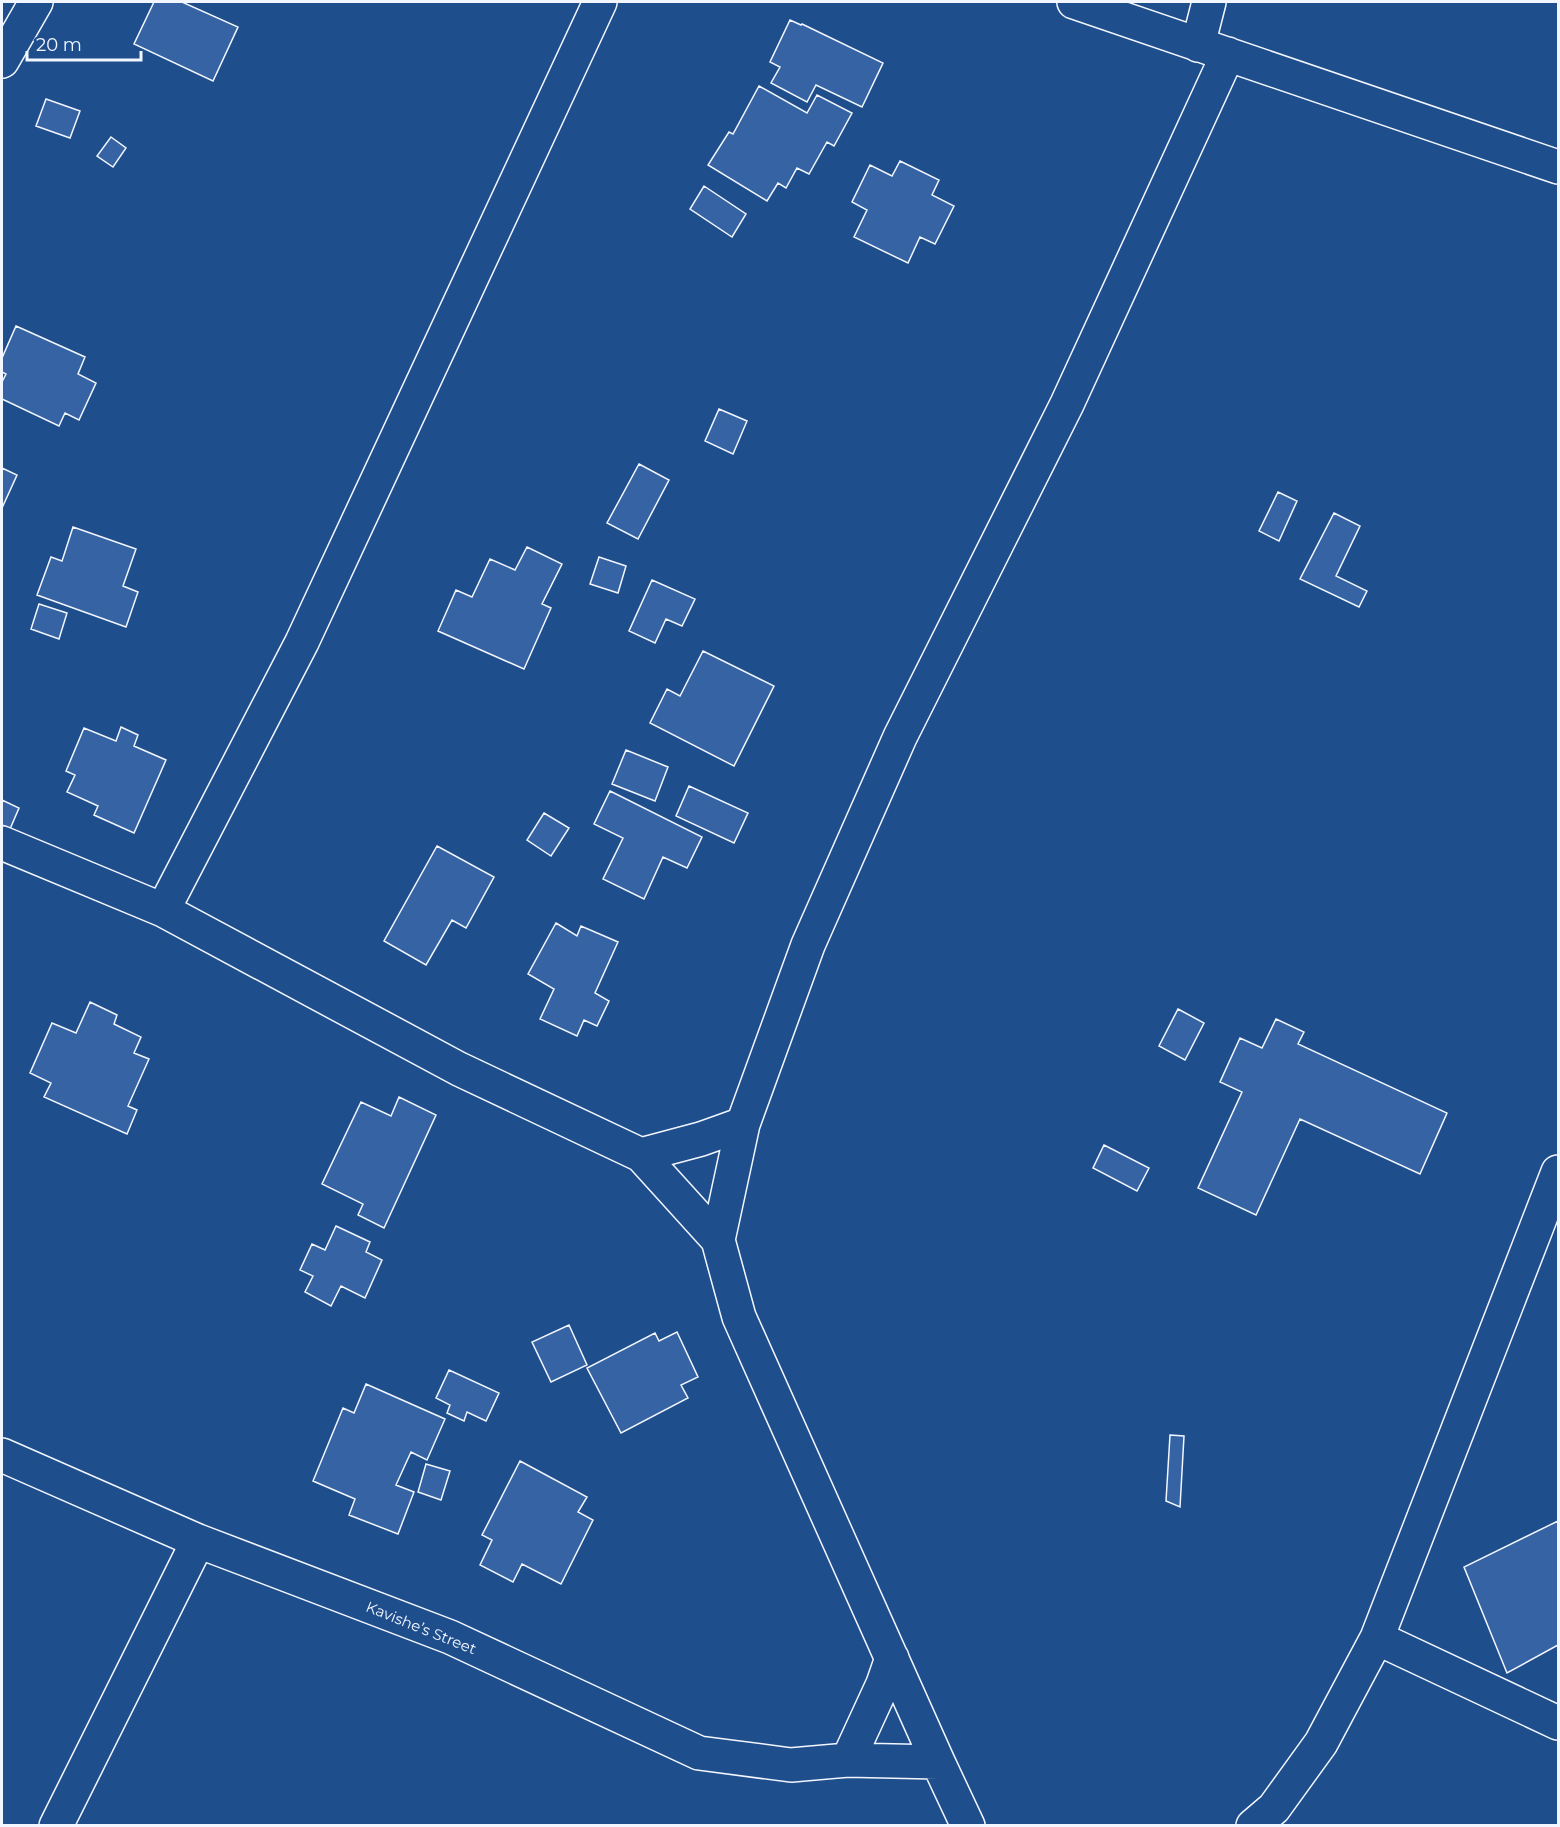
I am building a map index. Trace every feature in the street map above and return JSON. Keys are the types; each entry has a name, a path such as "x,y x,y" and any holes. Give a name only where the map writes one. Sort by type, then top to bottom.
{"street":[{"path":"2,61 36,2"},
{"path":"163,910 302,642 600,2"},
{"path":"1074,2 1558,167"},
{"path":"718,1240 743,1124 808,945 900,737 1067,404 1213,49 1209,2"},
{"path":"2,843 163,910 459,1069 641,1155 718,1240 739,1317 968,1826"},
{"path":"641,1155 701,1139 743,1124"},
{"path":"1253,1826 1274,1808 1321,1743 1377,1638 1558,1172"},
{"name":"Kavishe’s Street","path":"2,1455 198,1542 450,1637 699,1753 791,1765 848,1760 938,1762"},
{"path":"56,1826 198,1542"},
{"path":"1377,1638 1558,1723"},
{"path":"848,1760 883,1684 892,1658"}],"building":[{"path":"154,2 182,2 238,27 213,81 134,44"},
{"path":"790,20 883,63 862,107 816,85 807,102 771,83 780,67 770,62"},
{"path":"759,86 807,113 817,95 852,113 834,146 827,142 809,174 797,168 786,188 778,183 767,201 708,165 729,132 733,134"},
{"path":"46,99 80,111 70,138 36,126"},
{"path":"111,137 126,148 113,167 97,156"},
{"path":"900,161 939,180 932,195 954,206 935,244 920,237 908,263 854,237 867,210 852,202 870,165 892,176"},
{"path":"704,186 746,214 732,237 690,209"},
{"path":"16,326 85,357 78,374 96,383 79,420 65,413 59,426 2,399 2,382 6,374 2,372 2,358"},
{"path":"719,409 747,421 733,454 705,441"},
{"path":"639,464 669,480 638,539 607,523"},
{"path":"2,468 17,475 2,508"},
{"path":"1278,492 1297,501 1279,541 1259,531"},
{"path":"1334,513 1360,526 1336,576 1367,591 1359,607 1300,579"},
{"path":"73,527 136,549 123,586 138,592 126,627 37,595 51,557 62,561"},
{"path":"527,547 562,564 542,604 551,608 524,669 438,631 456,590 472,597 490,559 515,570"},
{"path":"599,557 626,566 618,593 590,584"},
{"path":"652,580 695,599 682,626 666,619 655,643 629,631"},
{"path":"39,604 67,613 59,639 31,629"},
{"path":"703,651 774,686 734,766 650,723 667,689 680,696"},
{"path":"121,727 138,735 134,746 166,760 134,833 94,815 98,806 67,792 75,775 66,771 84,728 116,741"},
{"path":"626,750 668,767 655,801 612,784"},
{"path":"689,786 748,813 734,843 676,816"},
{"path":"610,791 702,837 687,868 663,857 644,899 603,879 623,838 594,824"},
{"path":"2,800 19,808 10,829 2,825"},
{"path":"544,813 569,828 551,856 527,840"},
{"path":"437,846 494,877 466,928 452,920 426,965 384,941"},
{"path":"556,923 577,936 581,926 618,942 595,993 609,1001 597,1026 584,1020 577,1036 540,1019 554,989 528,974"},
{"path":"90,1002 117,1015 114,1024 141,1037 134,1053 149,1059 128,1106 137,1110 127,1134 44,1097 51,1083 30,1073 52,1023 76,1033"},
{"path":"1178,1009 1204,1023 1185,1060 1159,1046"},
{"path":"1276,1019 1304,1032 1298,1044 1447,1113 1420,1174 1300,1119 1256,1215 1198,1188 1242,1092 1220,1082 1240,1038 1262,1048"},
{"path":"399,1097 436,1115 384,1228 358,1215 363,1204 322,1184 361,1102 391,1116"},
{"path":"1104,1145 1149,1168 1137,1191 1093,1168"},
{"path":"336,1226 370,1242 366,1252 382,1260 365,1298 341,1286 331,1306 305,1292 313,1276 300,1270 312,1244 325,1250"},
{"path":"569,1325 587,1365 551,1382 532,1342"},
{"path":"677,1332 698,1377 681,1385 688,1398 621,1433 587,1368 655,1333 659,1341"},
{"path":"449,1370 499,1393 486,1421 467,1412 464,1421 447,1413 450,1405 436,1398"},
{"path":"366,1384 445,1419 427,1460 411,1452 396,1485 414,1492 398,1534 349,1515 355,1499 313,1481 343,1408 354,1413"},
{"path":"1170,1435 1184,1436 1180,1507 1166,1501"},
{"path":"520,1461 587,1497 578,1512 593,1520 561,1584 522,1564 513,1582 480,1565 492,1540 482,1535"},
{"path":"426,1464 450,1471 441,1500 418,1492"},
{"path":"1558,1521 1558,1645 1507,1673 1464,1567"}]}
